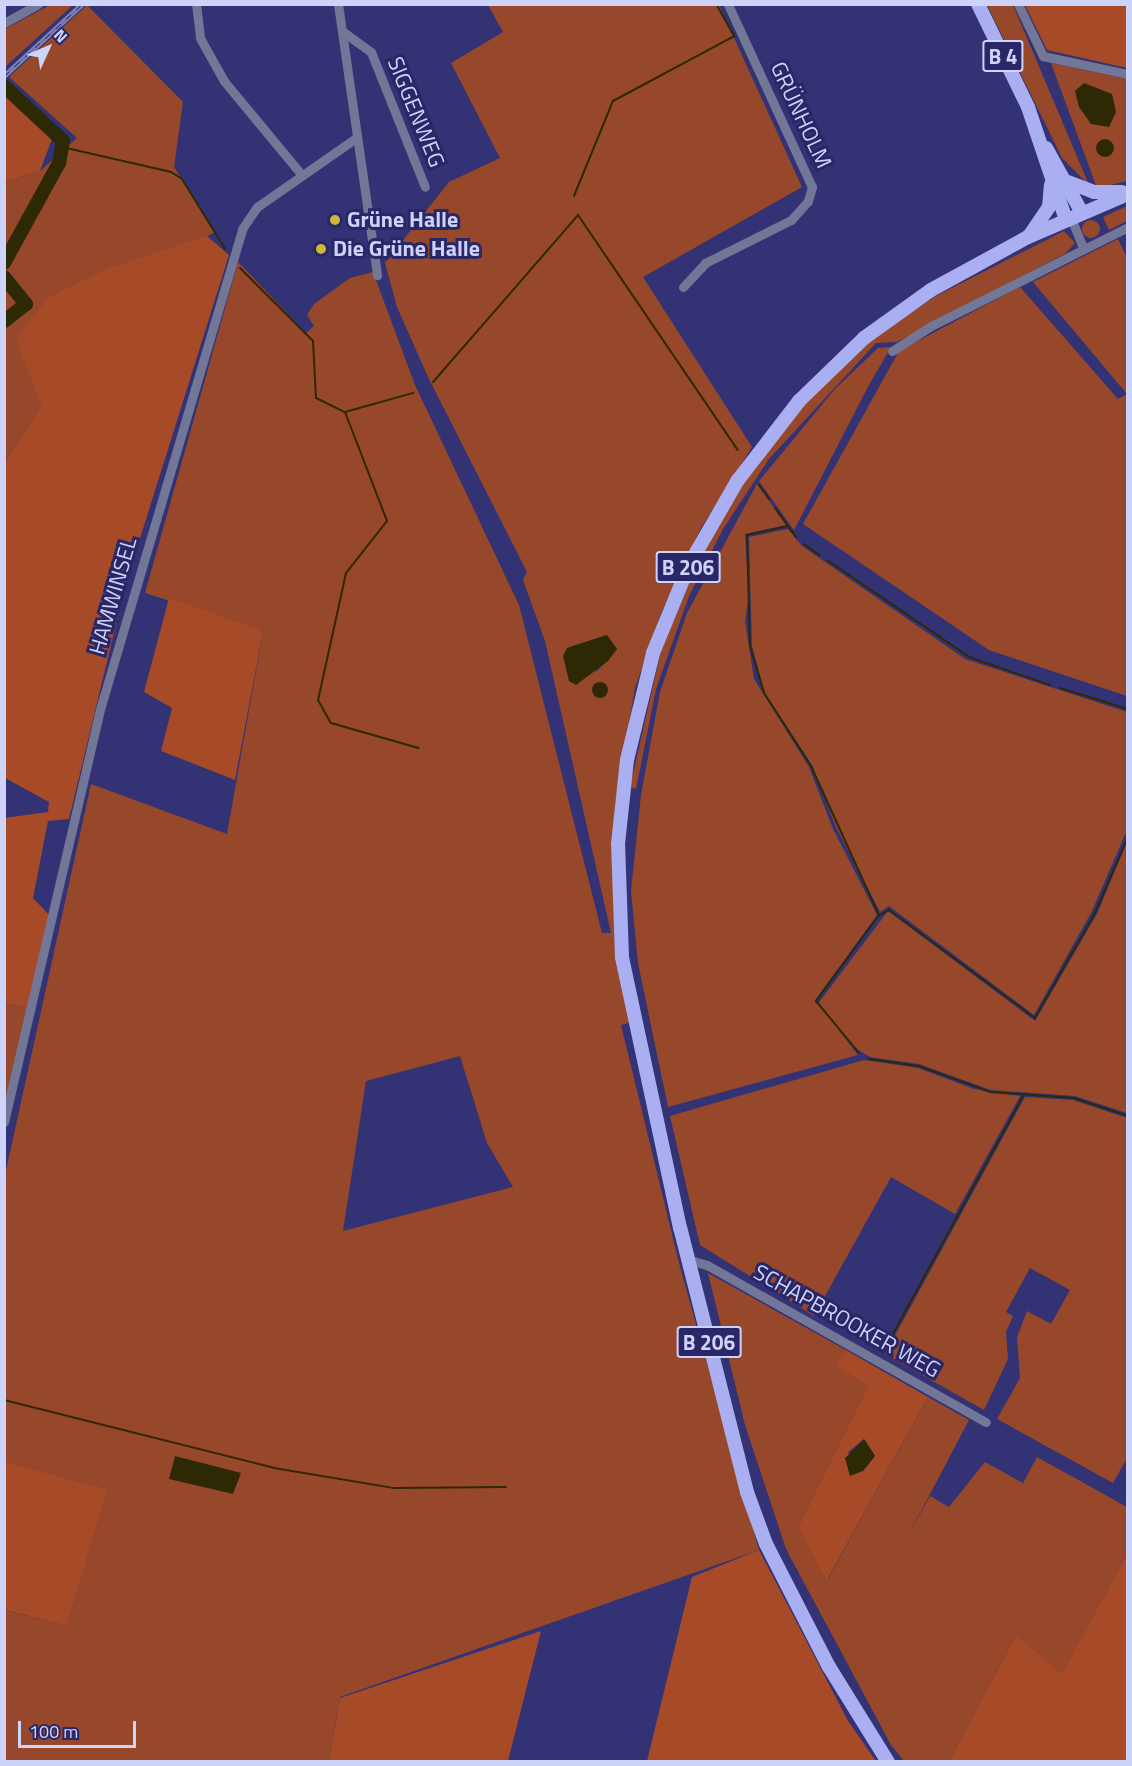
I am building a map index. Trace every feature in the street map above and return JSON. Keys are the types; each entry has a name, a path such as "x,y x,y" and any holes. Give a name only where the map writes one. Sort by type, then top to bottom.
{"main road":[{"name":"B 4","path":"978,4 1028,107 1042,142 1050,177 1073,217"},
{"name":"B 4","path":"1042,142 1068,182 1073,217"},
{"path":"1029,237 1049,207 1050,177"},
{"path":"1068,182 1094,192 1128,193"},
{"name":"B 206","path":"888,1761 829,1667 766,1544 747,1492 687,1259 633,1019 618,892 627,760 653,653 709,525 799,401 899,311 1029,237 1128,193"}],"street":[{"path":"4,23 38,4"},
{"path":"196,4 200,38 224,81 301,174"},
{"path":"338,4 377,276"},
{"name":"GRÜNHOLM","path":"683,287 705,263 791,220 808,201 812,187 728,4"},
{"path":"1018,4 1042,56 1128,74"},
{"name":"SIGGENWEG","path":"342,31 371,52 425,187"},
{"name":"HAMWINSEL","path":"4,1122 101,706 210,325 242,229 256,207 356,138"},
{"path":"1073,217 1083,248"},
{"path":"892,351 1083,248 1128,227"},
{"name":"SCHAPBROOKER WEG","path":"687,1259 707,1264 986,1422"}],"shaded area":[{"path":"50,5 73,5 5,67 5,29"},
{"path":"87,5 183,102 174,167 215,232 17,338 41,406 5,462 5,182 40,171 77,138 9,77"},
{"path":"488,5 719,5 802,187 643,277 752,447 701,528 662,611 635,688 615,806 612,868 629,1023 621,1025 679,1263 759,1550 340,1697 329,1761 5,1761 4,1610 67,1626 108,1489 4,1462 5,1175 91,784 227,834 263,631 145,593 238,262 306,333 314,326 307,315 314,304 350,278 373,272 415,385 519,605 602,933 611,933 545,641 523,580 527,572 428,377 397,307 385,263 449,182 500,158 451,63 503,32","holes":["607,635 617,649 596,672 567,648","460,1056 487,1143 513,1187 343,1231 366,1081"]},
{"path":"987,5 1013,5 1089,185 1062,158"},
{"path":"1025,5 1127,5 1127,68 1047,50"},
{"path":"1051,63 1127,79 1127,181 1097,188"},
{"path":"1084,83 1112,94 1116,112 1109,127 1091,124 1079,107 1075,91"},
{"path":"5,95 52,139 40,171 5,182"},
{"path":"1105,139 1111,142 1114,148 1111,154 1105,157 1099,154 1096,148 1099,142"},
{"path":"1127,206 1127,221 1109,230 1103,217"},
{"path":"1091,220 1097,223 1100,229 1097,235 1091,238 1085,235 1082,229 1085,223"},
{"path":"1064,231 1075,243 1066,253 897,342 876,343 769,459 723,529 689,596 656,689 636,789 630,787 661,651 698,562 747,478 804,405 868,341 936,296"},
{"path":"207,236 229,255 126,583 69,819 48,821 33,898 50,916 29,1008 5,1004 4,818 48,812 49,802 5,778 5,462 41,406 16,338 49,297 110,268"},
{"path":"1118,239 1128,260 1127,696 989,650 803,524 899,351 1020,287 1118,399 1127,394 1033,282"},
{"path":"891,347 794,530 759,481 835,389 878,348"},
{"path":"757,484 786,525 745,534 749,596 745,621 754,679 809,767 833,829 877,915 815,1000 858,1055 668,1107 638,963 631,891 641,795 660,692 687,613"},
{"path":"788,529 802,546 965,659 1127,712 1127,830 1092,911 1034,1015 889,906 880,912 836,827 812,765 765,693 752,646 749,537"},
{"path":"169,598 263,631 235,780 161,751 172,708 144,692"},
{"path":"607,635 617,649 608,661 576,685 569,681 563,656 567,648"},
{"path":"597,682 603,682 608,690 606,696 597,698 592,693 592,687"},
{"path":"1127,842 1127,1113 1075,1096 991,1090 919,1064 870,1057 853,1047 817,1005 888,911 1035,1021 1097,914"},
{"path":"5,1004 29,1008 5,1109"},
{"path":"864,1060 918,1068 974,1089 1020,1096 955,1214 891,1177 814,1316 700,1245 670,1116"},
{"path":"1025,1097 1073,1100 1127,1118 1128,1456 1113,1483 997,1419 1020,1378 1017,1337 1027,1311 1051,1324 1070,1290 1030,1268 1006,1312 1013,1316 1006,1332 1008,1359 984,1410 885,1354"},
{"path":"708,1273 846,1350 837,1366 868,1386 798,1527 828,1579 928,1397 969,1420 908,1536 930,1496 949,1507 985,1462 1023,1483 1037,1457 1127,1507 1127,1554 1062,1675 1016,1635 949,1761 904,1761 891,1745 786,1549 745,1425"},
{"path":"846,1350 928,1397 827,1580 798,1527 868,1386 836,1366","holes":["864,1439 875,1456 863,1471 848,1452"]},
{"path":"864,1439 875,1456 863,1471 850,1476 845,1458"},
{"path":"175,1456 241,1473 233,1494 169,1479"},
{"path":"5,1462 108,1489 67,1626 5,1610"},
{"path":"759,1550 848,1721 876,1761 647,1761 692,1577"},
{"path":"1127,1554 1127,1761 949,1761 1016,1635 1062,1674"},
{"path":"541,1631 508,1761 329,1761 340,1698"}],"waterway":[{"path":"574,196 613,101 734,36 716,4"},
{"path":"4,86 63,141 59,163 4,263"},
{"path":"62,147 171,172 182,179 225,249"},
{"path":"433,382 578,215 738,450"},
{"path":"240,268 313,341 316,398 345,412 413,393"},
{"path":"4,277 26,304 4,321"},
{"path":"345,412 387,521 346,573 318,700 331,723 418,748"},
{"path":"759,485 769,499"},
{"path":"775,508 796,537"},
{"path":"788,526 747,535 750,646 764,693 811,766 879,915 816,1001 859,1053"},
{"path":"804,544 819,555"},
{"path":"827,560 969,657 1050,685"},
{"path":"1060,688 1128,709"},
{"path":"880,915 889,910 1035,1018 1095,913 1128,837"},
{"path":"869,1059 919,1066 990,1092 1074,1098 1128,1116"},
{"path":"883,1352 1024,1094"},
{"path":"4,1400 274,1468 394,1488 506,1487"}],"railway":[{"path":"4,76 82,4"}],"place":[{"name":"Grüne Halle","path":"335,220"},
{"name":"Die Grüne Halle","path":"321,249"}]}
